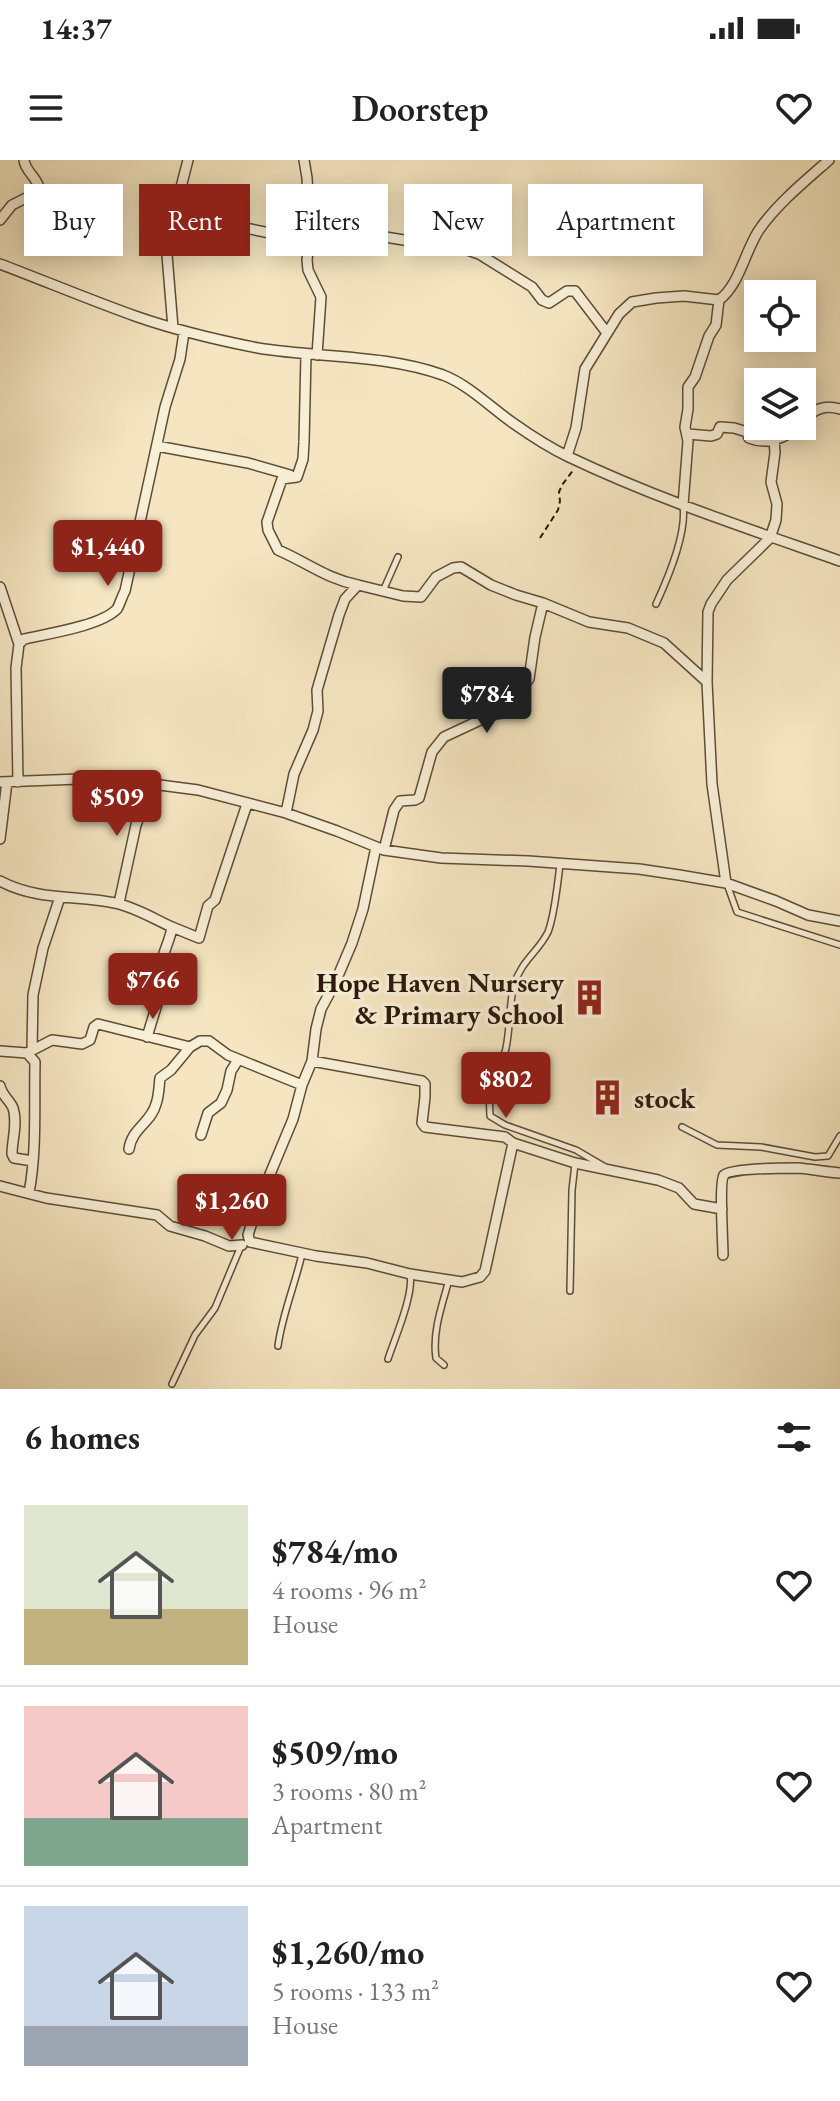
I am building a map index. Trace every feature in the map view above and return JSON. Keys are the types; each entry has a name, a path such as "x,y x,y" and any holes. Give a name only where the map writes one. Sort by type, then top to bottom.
{"street":[{"path":"0,220 12,205 40,191 38,180 24,165 24,160"},
{"path":"182,184 188,160"},
{"path":"304,160 307,184"},
{"path":"567,456 576,428 585,369 619,314 632,302 684,296 719,300 724,297 761,227 829,160"},
{"path":"388,237 456,246 479,254 532,287 542,300 549,303 567,291 575,291 607,333"},
{"path":"167,256 173,328"},
{"path":"307,256 308,270 321,297 317,355"},
{"path":"0,264 184,332 306,355 386,362 445,376 512,423 567,456 650,493 840,561"},
{"path":"683,505 688,387 716,325 719,300"},
{"path":"19,644 24,639 65,631 96,620 118,608 125,591 184,332"},
{"path":"297,477 303,459 306,355"},
{"path":"816,409 840,409"},
{"path":"688,434 711,436 717,434 720,427 744,431"},
{"path":"726,883 712,784 707,682 708,612 727,580 770,538 777,504 771,482 774,440"},
{"path":"157,446 248,463 297,477"},
{"path":"297,477 282,479 267,522 268,530 278,550 335,580 382,592 421,597 436,577 461,567 491,585 589,622 628,628 664,643 707,682"},
{"path":"286,813 294,774 313,730 318,711 317,690 339,615 345,599 358,585"},
{"path":"0,587 19,644 8,782 0,839"},
{"path":"513,1143 485,1271 480,1277 462,1282 250,1242 248,1235 258,1203 293,1119 312,1061 321,1009 352,943 394,810 400,801 419,798 432,752 444,737 512,707 529,679 543,603"},
{"path":"8,782 79,779 198,790 286,813 380,848 441,858 639,869 726,883 808,915 840,921"},
{"path":"119,903 136,825 152,784"},
{"path":"0,881 48,897 119,903 199,938 247,804"},
{"path":"29,1193 36,1107 35,1062 30,1051 33,995 43,948 60,897"},
{"path":"147,1037 164,981 160,975 161,964 172,927"},
{"path":"0,1051 30,1051 52,1040 82,1044 90,1040 98,1024 190,1047"},
{"path":"129,1149 131,1138 148,1119 156,1104 160,1078 200,1041 209,1041 238,1060 302,1085"},
{"path":"201,1135 208,1113 221,1103 231,1071 238,1060"},
{"path":"312,1061 422,1081 425,1084 422,1123 425,1127 505,1137 513,1143 575,1163 658,1180 679,1188 694,1204 722,1209"},
{"path":"0,1086 13,1109 15,1128 12,1154 14,1158 33,1161"},
{"path":"723,1255 725,1173 798,1168 840,1173"},
{"path":"0,1186 46,1198 157,1215 170,1226 229,1246 242,1245"}],"lane":[{"path":"656,604 670,570 685,517 683,505"},
{"path":"382,592 398,557"},
{"path":"560,863 547,933 523,965 514,985 505,1053 500,1068 493,1074 489,1090 490,1116 505,1125 576,1150 608,1168"},
{"path":"726,883 737,912 840,945"},
{"path":"682,1127 717,1145 761,1147 815,1157 828,1156 840,1136"},
{"path":"570,1291 575,1163"},
{"path":"172,1384 195,1335 215,1308 248,1235"},
{"path":"278,1346 280,1327 303,1253"},
{"path":"388,1359 409,1294 410,1274"},
{"path":"444,1365 436,1358 435,1352 449,1279"}],"path":[{"path":"540,538 558,510 562,485 579,461"}],"place":[{"name":"Hope Haven Nursery & Primary School","path":"590,998"},
{"name":"stock","path":"608,1098"}]}
